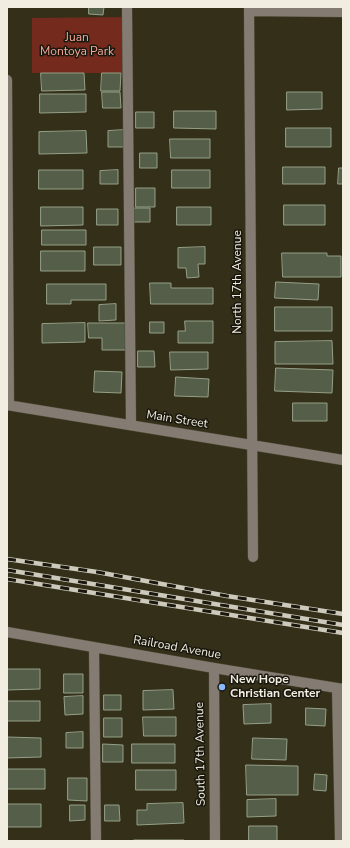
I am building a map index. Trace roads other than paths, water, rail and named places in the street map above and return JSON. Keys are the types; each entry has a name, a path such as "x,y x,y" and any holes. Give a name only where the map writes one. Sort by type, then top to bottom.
{"street":[{"path":"127,7 131,425"},
{"path":"249,9 343,12"},
{"name":"North 17th Avenue","path":"249,9 253,557"},
{"path":"7,80 8,405"},
{"name":"Main Street","path":"8,405 343,460"},
{"name":"Railroad Avenue","path":"7,632 340,688"},
{"path":"94,647 96,841"},
{"name":"South 17th Avenue","path":"214,668 215,841"},
{"path":"340,688 340,841"}],"railway":[{"path":"7,559 97,572 227,596 343,614"},
{"path":"7,570 343,625"},
{"path":"7,579 343,633"}],"place":[{"name":"New Hope Christian Center","path":"222,687"}],"park label":[{"name":"Juan Montoya Park","path":"77,45"}]}
